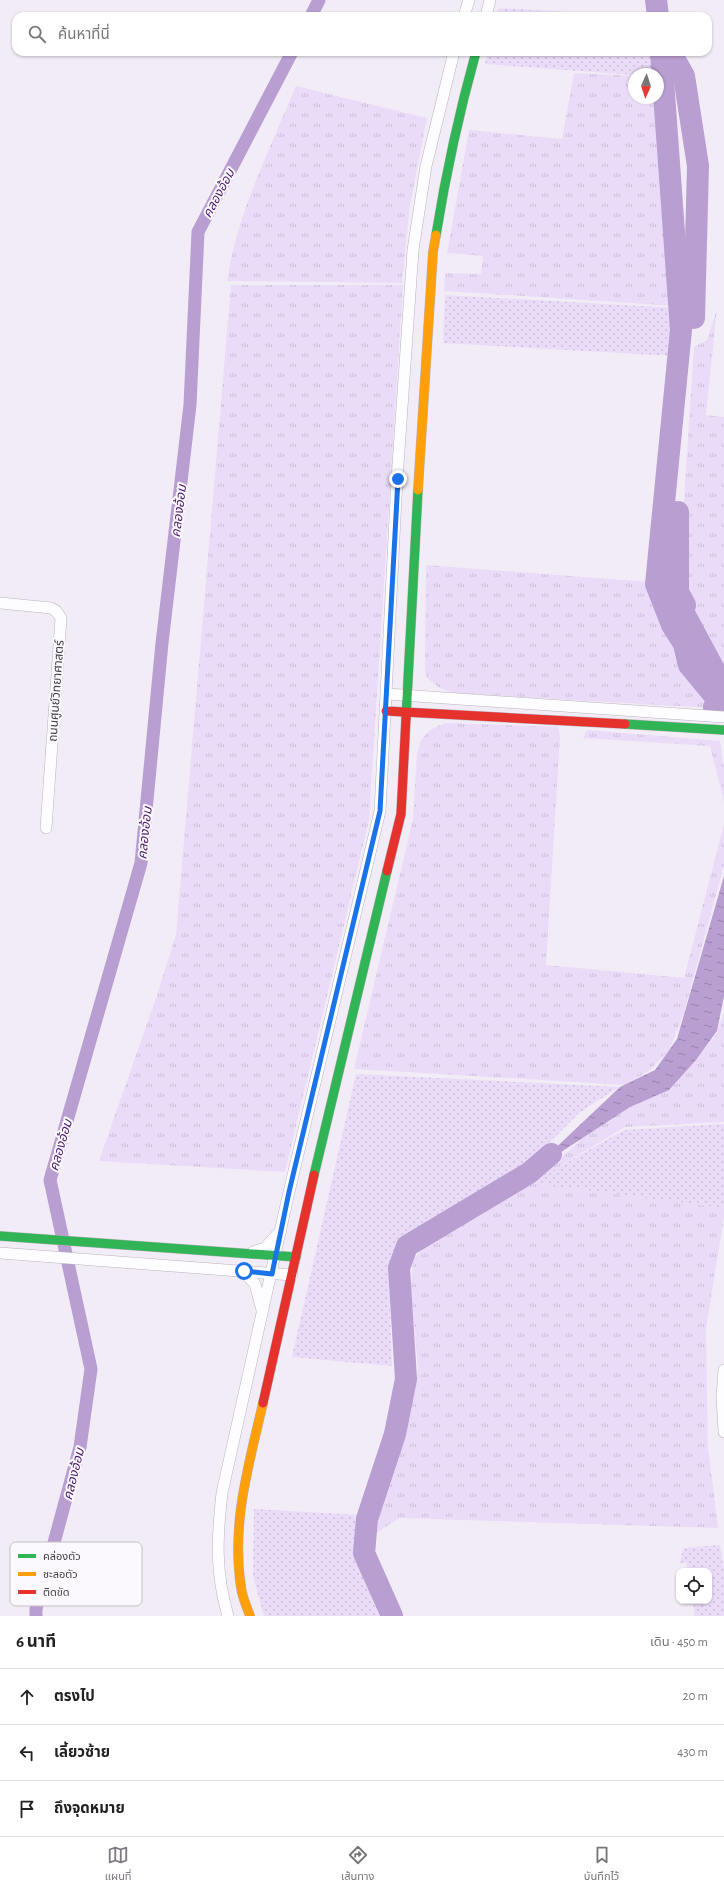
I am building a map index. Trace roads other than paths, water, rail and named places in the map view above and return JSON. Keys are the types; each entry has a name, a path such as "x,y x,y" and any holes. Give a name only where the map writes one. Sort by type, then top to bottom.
{"street":[{"path":"465,12 469,0"},
{"path":"487,12 490,0"},
{"path":"228,1616 221,1592 217,1541 222,1493 275,1257 380,811 398,479 413,250 426,166 453,56"},
{"path":"250,1616 241,1588 237,1541 242,1497 309,1194 401,814 418,480 433,252 446,170 459,111 475,56"},
{"name":"ถนนศูนย์วิทยาศาสตร์","path":"0,603 51,608 56,611 61,618 46,828"},
{"path":"387,694 724,717"},
{"path":"386,711 724,730"},
{"path":"245,1255 265,1248 282,1228"},
{"path":"0,1236 245,1255 296,1257"},
{"path":"0,1253 292,1275"},
{"path":"244,1271 255,1284 262,1314"},
{"path":"724,1370 722,1396 724,1432"}],"water":[{"path":"724,876 724,996 717,1031 696,1060 669,1090 630,1107 529,1173 620,1087 655,1070 677,1039"}],"waterway":[{"name":"คลองอ้อม","path":"313,12 319,0"},
{"path":"656,0 658,12"},
{"name":"คลองอ้อม","path":"54,1542 80,1447 91,1369 50,1180 141,863 162,643 190,405 198,232 290,56"},
{"path":"661,56 681,330 656,584 672,625 684,644 689,665 718,700 714,707 724,708"},
{"path":"674,56 684,76 698,166 694,318"},
{"path":"678,512 678,592 685,605"},
{"path":"672,591 722,684 724,701"},
{"path":"392,1616 364,1553 367,1519 395,1434 406,1379 399,1268 407,1246 529,1173 551,1154"},
{"name":"คลองอ้อม","path":"36,1616 37,1606"}]}
